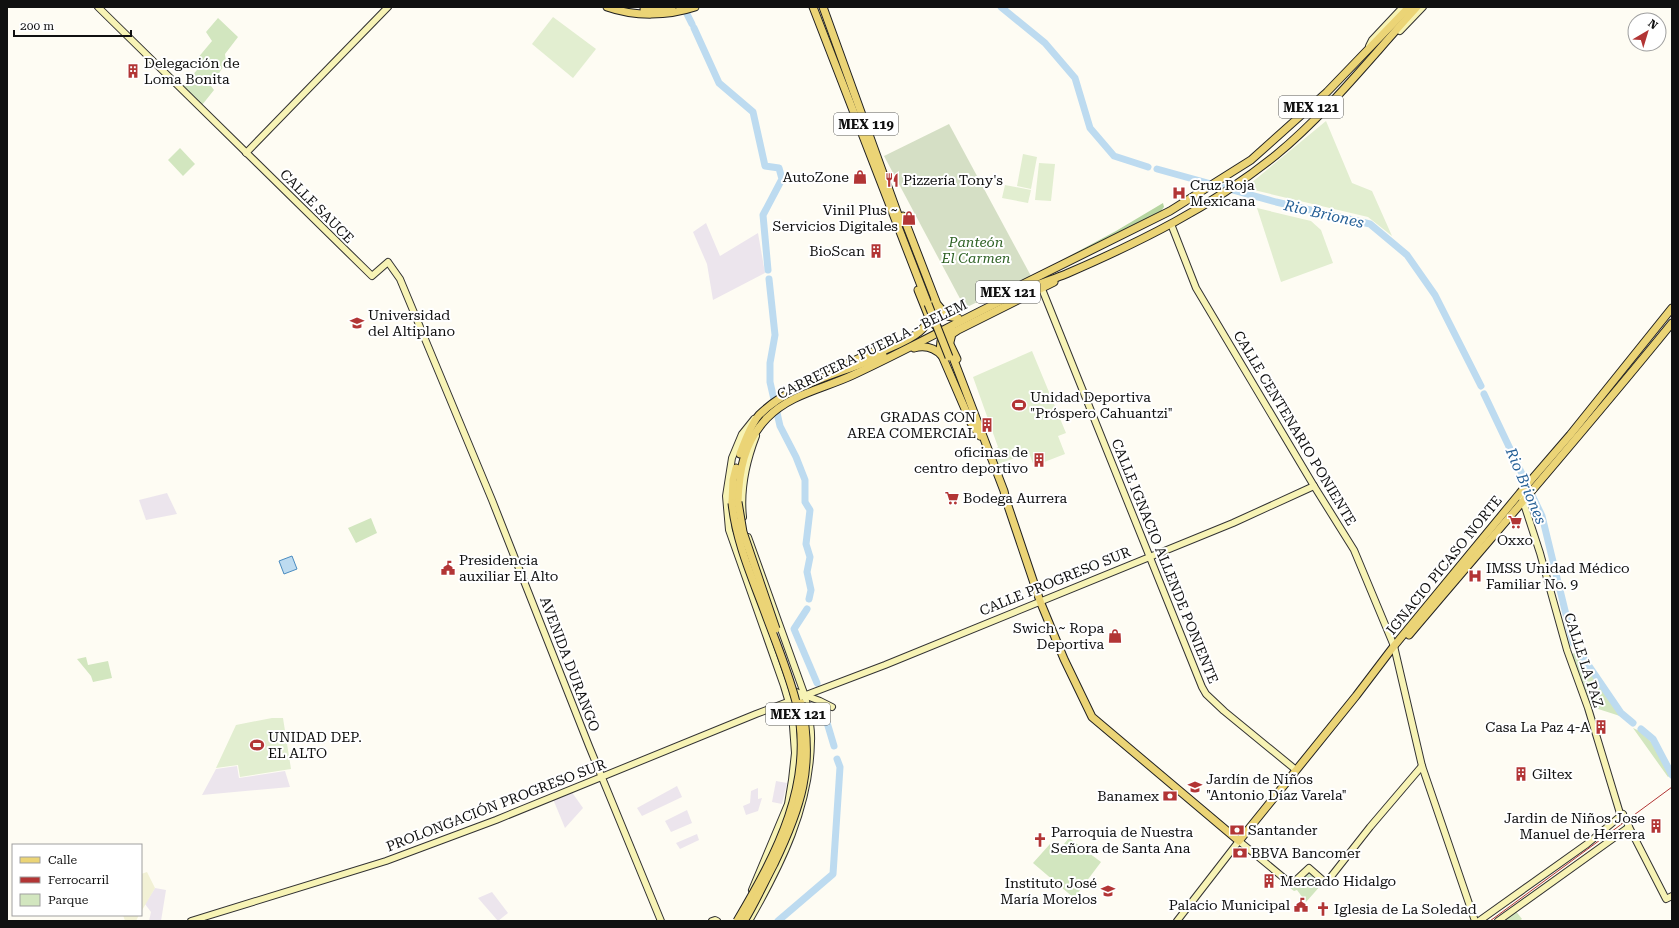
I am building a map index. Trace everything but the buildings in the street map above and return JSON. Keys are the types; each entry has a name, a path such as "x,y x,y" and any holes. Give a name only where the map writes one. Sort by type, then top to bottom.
{"main road":[{"path":"607,7 616,10 638,13 668,14 693,8"},
{"path":"621,7 635,9 672,7"},
{"name":"MEX 119","path":"813,7 892,203"},
{"name":"MEX 119","path":"824,7 892,203"},
{"name":"CARRETERA PUEBLA - BELEM","path":"1041,286 1171,224 1234,186 1275,156 1300,134 1372,57 1409,7"},
{"name":"CARRETERA PUEBLA - BELEM","path":"784,401 851,376 943,332 958,318 1170,211 1210,187 1251,160 1285,131 1327,92 1364,53 1418,7"},
{"path":"829,49 838,46"},
{"path":"892,203 993,473 1006,500"},
{"path":"1133,230 1130,237 1134,241 1138,241"},
{"path":"1112,241 1118,244 1116,251"},
{"path":"943,332 1041,286 1079,258"},
{"path":"930,304 944,314 958,318"},
{"path":"819,388 860,362 916,335 923,329 930,319 930,304"},
{"path":"930,304 930,319 943,332 948,352 976,418 1004,491 1040,601 1064,659 1092,717 1239,841"},
{"path":"811,383 830,372 912,333 922,323 930,304"},
{"name":"IGNACIO PICASO NORTE","path":"1239,841 1522,490 1570,435 1672,308"},
{"name":"IGNACIO PICASO NORTE","path":"1394,649 1522,500 1588,426 1672,323"},
{"path":"943,332 940,344 948,352"},
{"name":"CARRETERA PUEBLA - BELEM","path":"737,921 775,850 792,809 800,775 802,739 796,702 738,538 735,503 742,464 763,417 811,383 943,332"},
{"path":"906,349 928,347 948,352"},
{"name":"CARRETERA PUEBLA - BELEM","path":"735,503 742,532 801,703 807,742 804,781 795,818 765,883 744,921"}],"street":[{"name":"CALLE SAUCE","path":"98,7 372,276 388,262"},
{"path":"246,153 388,7"},
{"name":"CARRETERA PUEBLA - BELEM","path":"1364,53 1372,40 1403,7"},
{"name":"CARRETERA PUEBLA - BELEM","path":"1372,57 1423,7"},
{"name":"CALLE CENTENARIO PONIENTE","path":"1171,224 1196,288 1314,486 1354,550 1394,649 1422,766 1475,921"},
{"name":"AVENIDA DURANGO","path":"388,262 400,280 489,494 589,746 661,921"},
{"name":"CALLE IGNACIO ALLENDE PONIENTE","path":"1041,286 1206,694 1224,711 1296,770"},
{"path":"750,921 791,840 802,809 808,781 811,740 805,696 746,529 742,496 745,470 763,417"},
{"name":"CARRETERA PUEBLA - BELEM","path":"750,899 752,889 788,804 795,753 792,713 778,667 729,530 726,496 732,458 739,439 752,421 763,417"},
{"name":"CALLE PROGRESO SUR","path":"805,696 1233,523 1314,486"},
{"name":"CALLE LA PAZ","path":"1479,921 1587,844 1622,816 1588,708 1567,650 1542,559 1522,500 1522,490"},
{"path":"778,667 792,662"},
{"path":"800,684 796,692 788,701 807,709"},
{"path":"784,686 832,707"},
{"path":"792,713 805,696"},
{"name":"PROLONGACIÓN PROGRESO SUR","path":"191,921 386,861 496,820 788,701 805,696"},
{"path":"795,753 804,760 810,759"},
{"path":"1177,921 1239,841 1290,883 1294,882 1309,868 1326,883 1370,827 1422,766"},
{"path":"792,780 795,777 802,775 808,781"},
{"path":"1498,921 1628,827 1669,897"},
{"path":"712,921 717,921"}],"shaded area":[{"path":"706,223 720,256 758,233 765,273 713,300 707,264 693,232"},
{"path":"167,493 177,514 146,520 139,500"},
{"path":"237,766 239,778 285,771 290,787 202,795 216,769"},
{"path":"776,781 787,783 782,804 772,802"},
{"path":"677,786 682,797 642,816 637,808"},
{"path":"758,788 758,799 762,798 758,811 746,815 743,806 750,803 751,791"},
{"path":"571,791 583,808 565,828 553,799"},
{"path":"687,810 692,823 671,832 665,821"},
{"path":"697,834 699,840 680,849 676,843"},
{"path":"155,888 166,890 161,921 149,921 151,912 145,904"},
{"path":"492,892 508,913 498,921 478,898"}],"green space":[{"path":"553,17 596,49 573,78 532,44"},
{"path":"218,18 238,37 225,54 226,62 211,86 214,90 202,105 183,86 197,70 197,59 212,41 206,32"},
{"path":"1326,121 1352,183 1372,191 1392,236 1368,217 1245,188"},
{"name":"Panteón El Carmen","path":"949,124 1031,276 965,308 884,156"},
{"path":"180,148 195,164 183,176 168,160"},
{"path":"1023,154 1037,157 1031,189 1017,186"},
{"path":"1039,163 1055,164 1051,201 1035,200"},
{"path":"1005,185 1031,190 1028,203 1002,198"},
{"path":"1163,203 1164,207 1161,211 1060,261 1116,231"},
{"path":"1257,208 1311,221 1321,230 1333,263 1281,282"},
{"name":"Unidad Deportiva \"Próspero Cahuantzi\"","path":"1032,351 1066,433 1058,436 1065,454 1034,466 1029,453 998,464 993,450 998,447 973,377"},
{"path":"371,518 377,533 356,543 348,528"},
{"path":"1579,651 1623,717 1589,706 1572,654"},
{"path":"86,657 88,665 108,661 112,678 93,682 91,676 77,659"},
{"name":"UNIDAD DEP. EL ALTO","path":"272,718 283,718 291,769 240,777 238,765 216,768 236,725"},
{"path":"1633,728 1640,731 1651,741 1671,775 1668,777"},
{"path":"1069,838 1101,862 1074,898 1033,863 1050,844 1058,851"},
{"path":"1309,869 1322,884 1306,902 1297,890 1294,891 1289,887"},
{"path":"147,872 155,888 142,910 142,874"},
{"path":"1515,910 1522,919 1519,921 1501,921"},
{"path":"123,916 138,916 136,921 125,921"}],"water":[{"path":"292,556 297,569 284,574 279,561"}],"waterway":[{"path":"686,7 686,12 692,24"},
{"name":"Rio Briones","path":"1001,7 1045,43 1075,78 1090,128 1114,156 1148,167"},
{"path":"694,28 719,83 753,112 765,166 779,168 782,179 763,215 768,270"},
{"name":"Rio Briones","path":"1157,169 1276,202 1370,224 1407,255 1435,295 1481,386"},
{"path":"769,279 775,335 770,363 770,382 780,426 796,457 805,480 805,502 810,510 806,544 810,557 807,572 811,590 809,599"},
{"name":"Rio Briones","path":"1484,394 1542,516 1558,582"},
{"name":"Rio Briones","path":"1560,590 1573,643"},
{"path":"807,609 794,629 817,683"},
{"name":"Rio Briones","path":"1578,650 1621,713 1633,723"},
{"path":"823,709 834,746"},
{"name":"Rio Briones","path":"1641,729 1653,739 1672,775"},
{"path":"778,921 833,874 840,767 837,759"}],"tunnel":[{"path":"1625,818 1628,825"}],"railway":[{"path":"1490,921 1672,787"}],"place":[{"name":"Delegación de Loma Bonita","path":"133,71"},
{"name":"AutoZone","path":"860,177"},
{"name":"Pizzería Tony's","path":"892,180"},
{"name":"Cruz Roja Mexicana","path":"1179,193"},
{"name":"Vinil Plus ~ Servicios Digitales","path":"909,218"},
{"name":"BioScan","path":"876,251"},
{"name":"Universidad del Altiplano","path":"357,323"},
{"name":"Unidad Deportiva \"Próspero Cahuantzi\"","path":"1019,405"},
{"name":"GRADAS CON AREA COMERCIAL","path":"987,425"},
{"name":"oficinas de centro deportivo","path":"1039,460"},
{"name":"Bodega Aurrera","path":"952,498"},
{"name":"Oxxo","path":"1515,522"},
{"name":"Presidencia auxiliar El Alto","path":"448,568"},
{"name":"IMSS Unidad Médico Familiar No. 9","path":"1475,576"},
{"name":"Swich ~ Ropa Deportiva","path":"1115,636"},
{"name":"Casa La Paz 4-A","path":"1601,727"},
{"name":"UNIDAD DEP. EL ALTO","path":"257,745"},
{"name":"Giltex","path":"1521,774"},
{"name":"Jardín de Niños \"Antonio Díaz Varela\"","path":"1195,787"},
{"name":"Banamex","path":"1170,796"},
{"name":"Jardin de Niños Jose Manuel de Herrera","path":"1656,826"},
{"name":"Santander","path":"1237,830"},
{"name":"Parroquia de Nuestra Señora de Santa Ana","path":"1040,840"},
{"name":"BBVA Bancomer","path":"1240,853"},
{"name":"Mercado Hidalgo","path":"1269,881"},
{"name":"Instituto José María Morelos","path":"1108,891"},
{"name":"Palacio Municipal","path":"1301,905"},
{"name":"Iglesia de La Soledad","path":"1323,909"}]}
